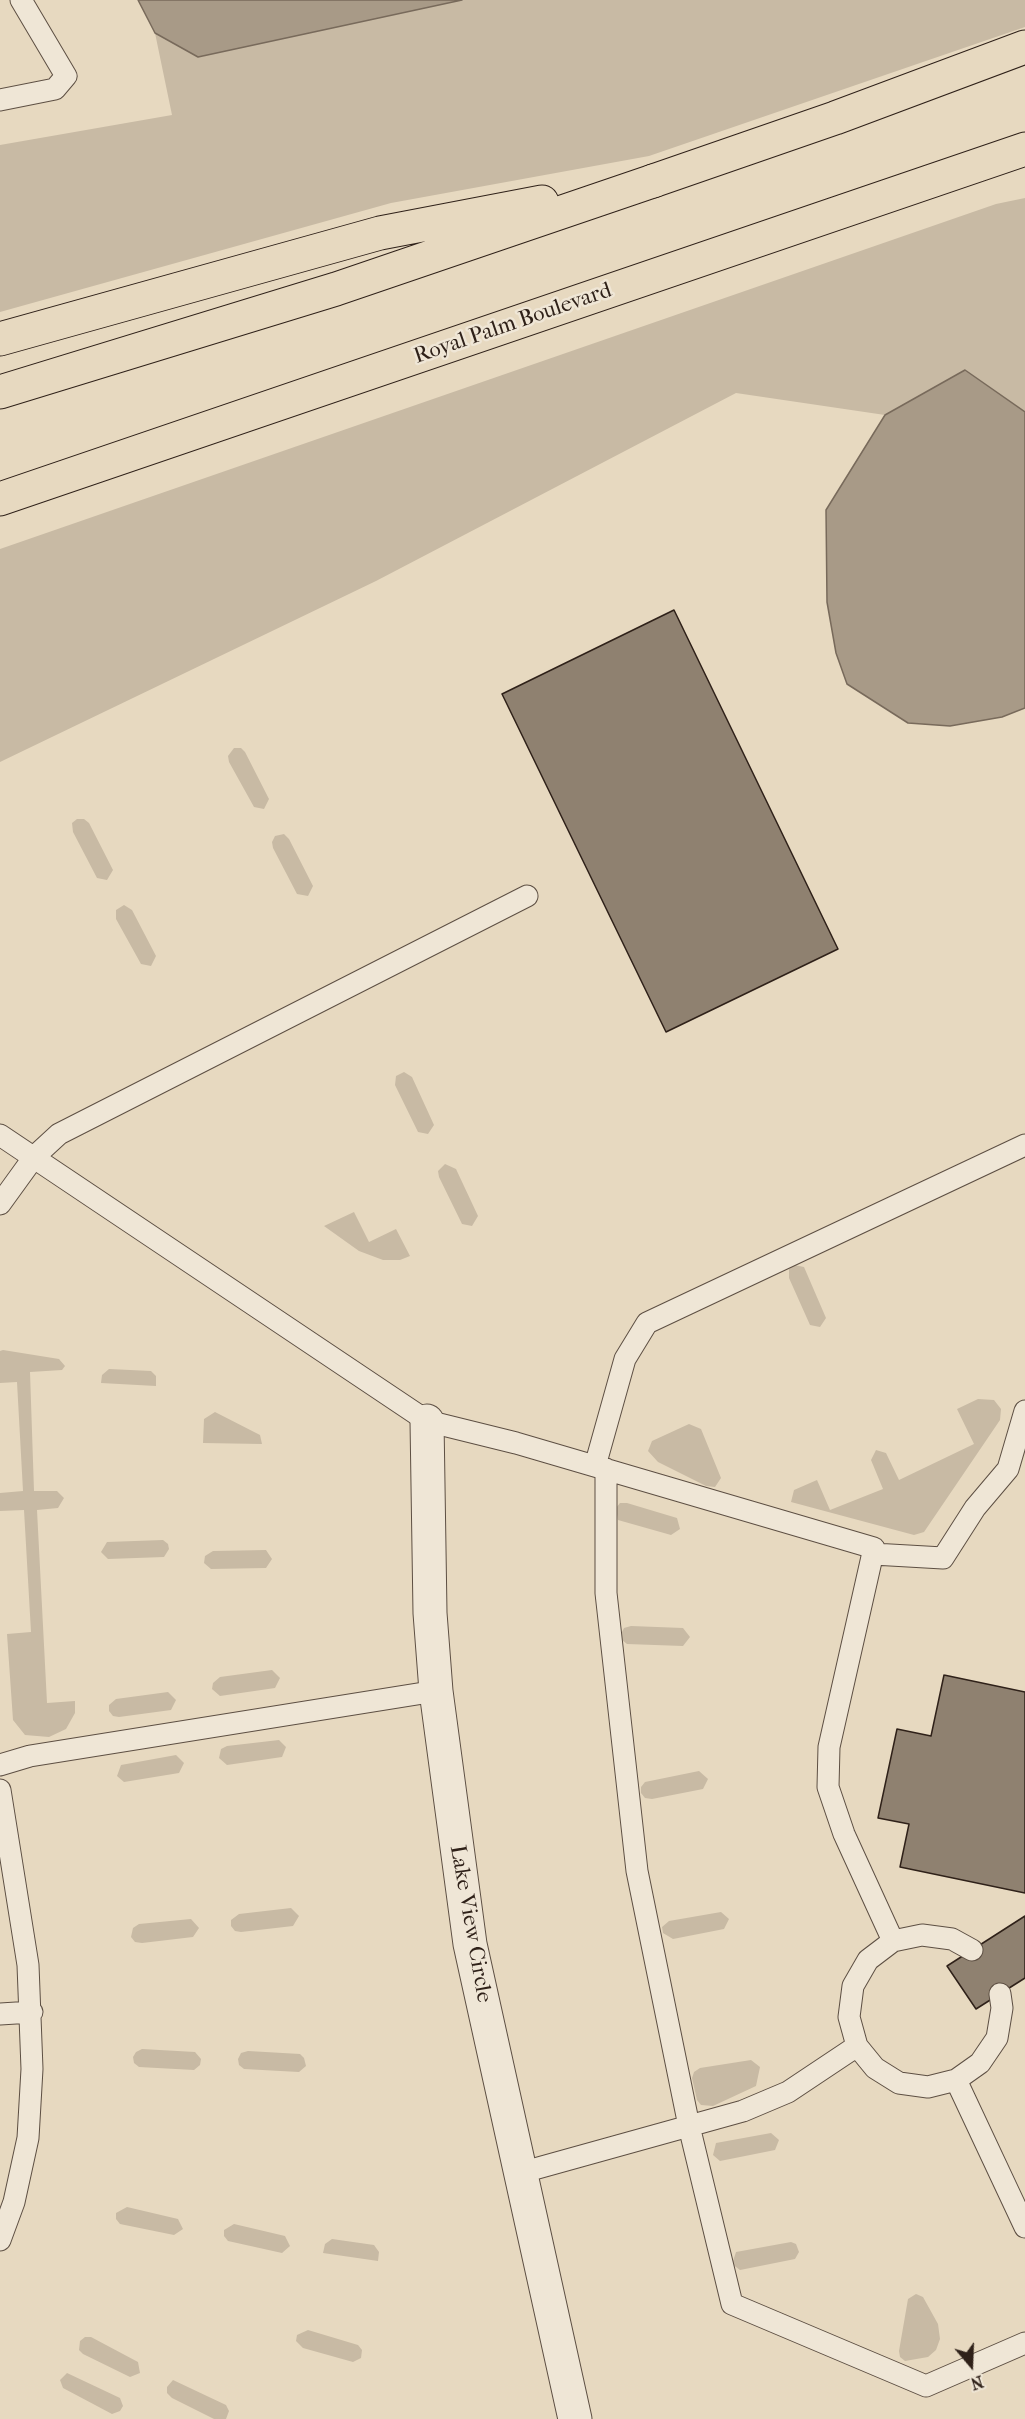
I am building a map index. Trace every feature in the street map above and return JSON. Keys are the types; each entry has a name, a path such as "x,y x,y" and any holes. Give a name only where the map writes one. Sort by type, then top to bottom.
{"main road":[{"path":"0,392 336,289 836,118 1025,47"},
{"name":"Royal Palm Boulevard","path":"0,499 1025,149"},
{"path":"0,339 380,233 653,181"}],"street":[{"name":"Lake View Circle","path":"427,1421 430,1613 436,1691 470,1944 575,2419"}],"lane":[{"path":"0,99 55,89 66,76 21,0"},
{"path":"0,1204 34,1157 59,1134 527,896"},
{"path":"0,1135 427,1421 600,1468 874,1548 829,1747 828,1787 844,1834 893,1941"},
{"path":"1025,1145 647,1323 625,1359 600,1468 606,1593 637,1871 689,2126 732,2304 926,2386 1025,2343"},
{"path":"873,1554 943,1558 975,1508 1008,1469 1025,1411"},
{"path":"0,1765 30,1756 436,1691"},
{"path":"0,1790 28,1965 32,2012 28,2138 14,2202 0,2240"},
{"path":"972,1950 952,1939 922,1935 893,1941 868,1960 853,1986 849,2017 857,2046 875,2068 899,2083 927,2087 956,2080 981,2063 997,2038 1002,2008 1000,1994"},
{"path":"0,2014 32,2012"},
{"path":"520,2173 743,2111 788,2092 857,2046"},
{"path":"956,2080 1025,2227"}],"shaded area":[{"path":"138,0 462,0 198,57 155,33"},
{"path":"462,0 1025,0 1025,27 649,156 391,203 0,312 0,145 172,115 155,33 198,57"},
{"path":"1025,198 1025,412 965,370 885,415 736,393 376,581 0,762 0,549 996,204"},
{"path":"965,370 1025,412 1025,708 1002,717 950,726 908,723 847,684 836,653 827,602 826,510 885,415"},
{"path":"234,748 241,748 245,752 269,799 264,809 254,807 229,762 228,756"},
{"path":"77,819 84,819 89,823 113,870 107,880 97,878 73,832 72,823"},
{"path":"284,834 289,839 313,886 308,896 297,894 273,848 272,842 275,836"},
{"path":"124,905 132,910 156,956 151,966 141,964 116,919 116,910"},
{"path":"404,1072 412,1077 434,1125 428,1134 418,1132 395,1085 396,1076"},
{"path":"445,1164 456,1169 478,1216 472,1226 462,1224 439,1177 438,1171"},
{"path":"354,1212 369,1242 396,1229 410,1256 400,1260 383,1260 359,1251 324,1226"},
{"path":"794,1265 804,1267 826,1318 820,1327 810,1325 789,1278 789,1269"},
{"path":"0,1351 59,1359 65,1366 62,1370 30,1372 34,1491 57,1491 64,1498 58,1508 37,1510 47,1703 75,1701 75,1713 66,1729 49,1737 25,1735 13,1720 7,1634 31,1632 24,1510 0,1511 0,1493 23,1491 17,1382 0,1383"},
{"path":"109,1369 151,1371 156,1376 156,1386 101,1383 102,1375"},
{"path":"978,1399 994,1400 1001,1409 1000,1420 924,1532 914,1535 791,1502 794,1490 817,1480 830,1510 883,1489 871,1460 876,1450 886,1453 899,1480 974,1444 957,1409"},
{"path":"215,1412 260,1435 262,1444 203,1443 204,1419"},
{"path":"689,1424 701,1429 721,1478 715,1487 706,1486 658,1462 648,1451 652,1441"},
{"path":"620,1503 677,1518 680,1529 671,1535 618,1520 616,1508"},
{"path":"163,1540 168,1544 169,1549 164,1557 108,1559 101,1552 107,1542"},
{"path":"266,1550 272,1559 266,1568 211,1569 204,1563 205,1556 213,1551"},
{"path":"631,1626 683,1628 690,1637 683,1646 627,1644 622,1640 621,1634 624,1628"},
{"path":"272,1670 280,1678 275,1688 220,1696 212,1689 213,1683 220,1677"},
{"path":"168,1692 176,1700 171,1710 119,1717 113,1716 109,1711 109,1705 116,1699"},
{"path":"279,1740 286,1747 282,1757 227,1765 219,1758 221,1749 227,1746"},
{"path":"176,1755 184,1763 179,1773 124,1782 117,1776 121,1765"},
{"path":"699,1771 708,1779 703,1789 652,1799 645,1798 641,1793 641,1787 645,1782"},
{"path":"291,1908 299,1916 293,1926 241,1932 235,1931 231,1926 231,1920 239,1914"},
{"path":"721,1912 729,1919 724,1929 673,1939 663,1933 662,1927 669,1921"},
{"path":"191,1919 199,1928 193,1937 142,1943 135,1942 131,1937 133,1928 139,1924"},
{"path":"142,2049 195,2052 201,2059 200,2065 194,2070 139,2067 134,2063 133,2057"},
{"path":"248,2051 300,2054 306,2066 299,2072 244,2069 239,2065 238,2059 241,2053"},
{"path":"751,2060 760,2067 756,2086 713,2106 701,2105 697,2100 692,2078 694,2072 700,2068"},
{"path":"771,2133 779,2140 775,2150 720,2161 713,2155 716,2143"},
{"path":"127,2207 178,2219 183,2229 174,2235 120,2224 116,2219 116,2213"},
{"path":"234,2224 285,2236 290,2246 282,2253 228,2241 224,2236 224,2230"},
{"path":"332,2239 374,2245 379,2252 378,2261 323,2253 325,2244"},
{"path":"791,2242 796,2244 799,2252 795,2259 740,2270 732,2264 736,2252"},
{"path":"916,2294 923,2297 938,2324 940,2339 936,2350 928,2357 905,2361 900,2357 899,2351 908,2299"},
{"path":"308,2330 358,2345 362,2350 361,2358 353,2362 303,2348 296,2341 297,2335"},
{"path":"85,2337 91,2337 138,2362 140,2373 130,2377 83,2354 79,2350 80,2341"},
{"path":"67,2373 120,2398 123,2406 120,2411 112,2414 63,2388 60,2380"},
{"path":"173,2380 226,2405 229,2411 226,2419 214,2419 172,2398 167,2393 167,2387"}],"building":[{"path":"674,610 838,949 666,1032 502,694"},
{"path":"944,1675 1025,1692 1025,1893 900,1867 909,1824 878,1818 897,1729 931,1736"},
{"path":"1025,1916 1025,1978 976,2009 947,1966"}]}
